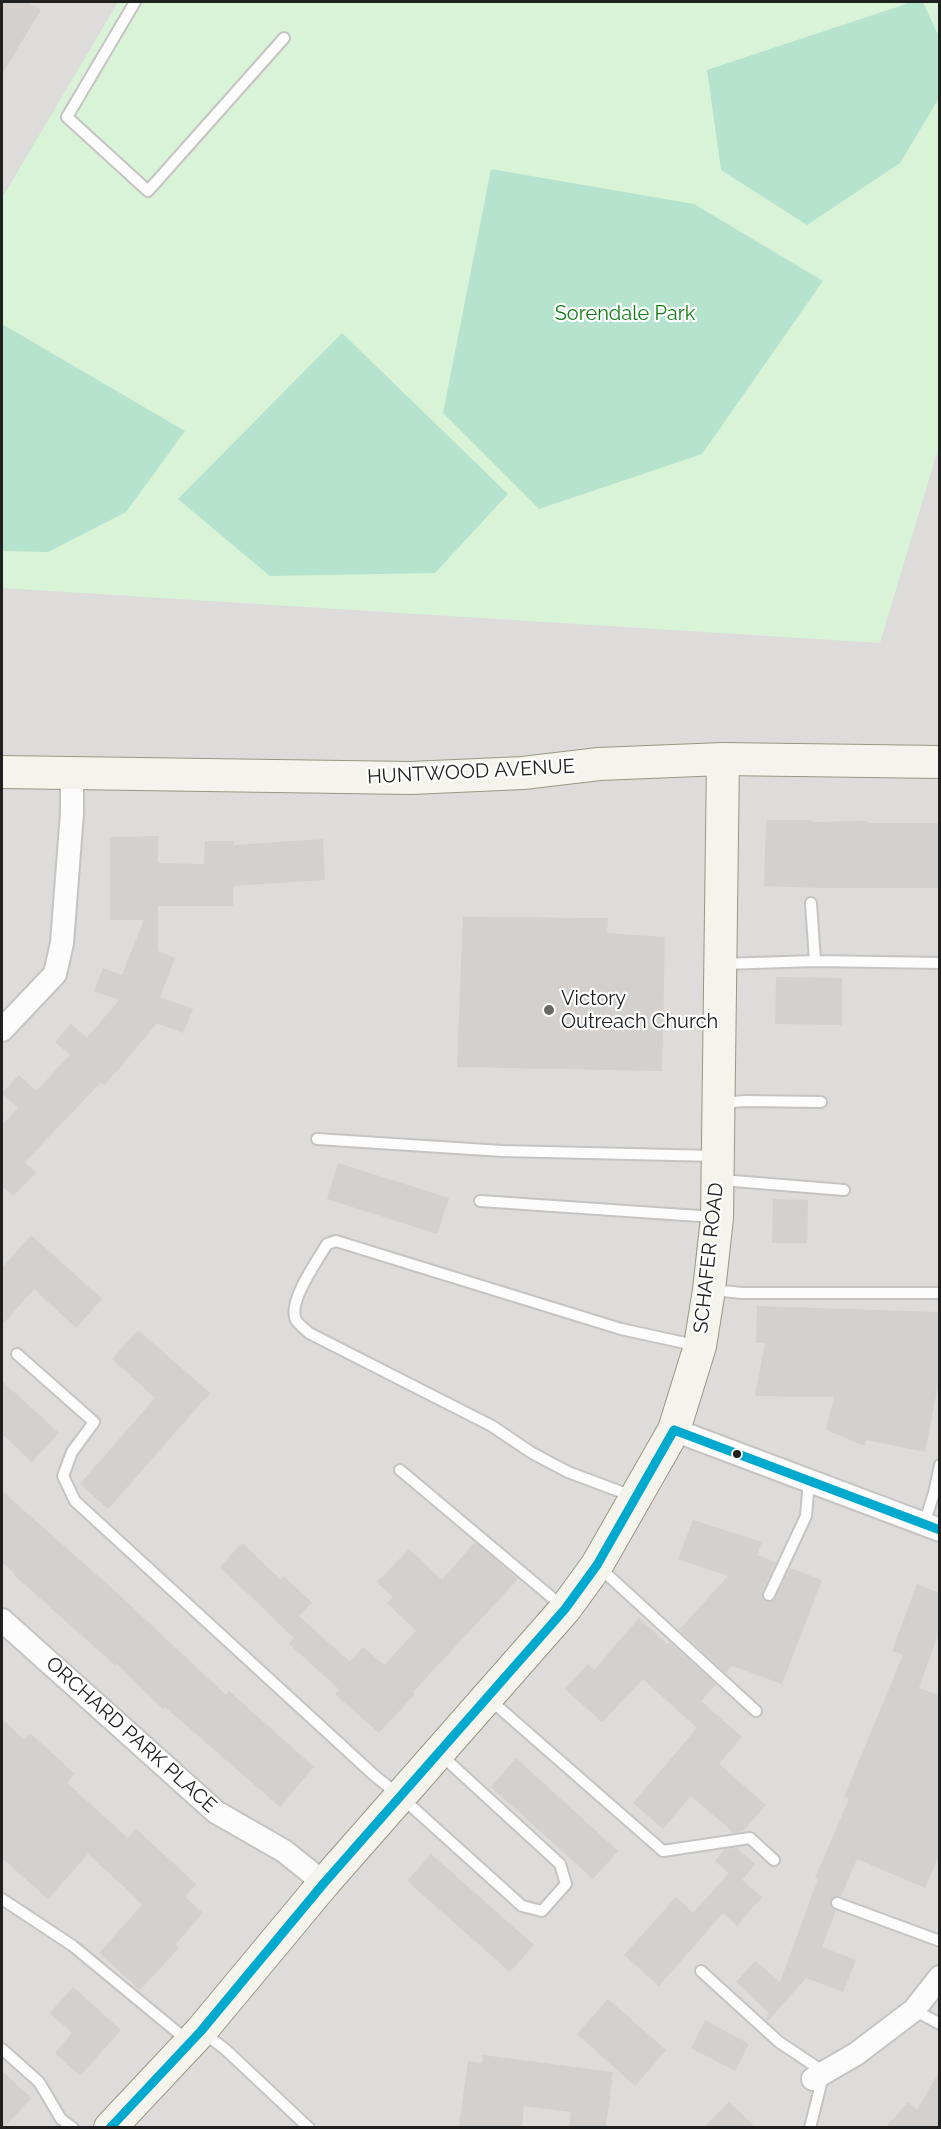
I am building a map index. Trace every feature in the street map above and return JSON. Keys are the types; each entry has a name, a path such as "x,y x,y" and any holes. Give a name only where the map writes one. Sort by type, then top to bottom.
{"street":[{"name":"HUNTWOOD AVENUE","path":"2,772 450,777 523,773 599,764 723,759 939,762"},
{"name":"SCHAFER ROAD","path":"110,2127 196,2037 324,1883 565,1609 597,1565 674,1430 700,1346 717,1218 723,759"},
{"path":"2,1030 55,974 62,943 72,813 72,773"},
{"path":"674,1430 932,1527"},
{"name":"ORCHARD PARK PLACE","path":"2,1620 216,1812 284,1851 324,1883"},
{"path":"819,2076 856,2054 914,2010 939,1977"}],"lane":[{"path":"135,2 67,117 148,191 284,38"},
{"path":"811,903 815,961"},
{"path":"720,965 815,961 939,963"},
{"path":"719,1103 821,1102"},
{"path":"316,1139 718,1168 844,1190"},
{"path":"480,1201 717,1218"},
{"path":"636,1497 568,1472 532,1453 492,1426 309,1333 297,1322 294,1313 296,1299 327,1244 336,1241 621,1329 700,1346"},
{"path":"709,1290 742,1293 939,1293"},
{"path":"17,1354 94,1422 72,1452 63,1476 75,1501 375,1776 522,1906 542,1911 566,1884 560,1864 439,1753"},
{"path":"932,1527 934,1493 939,1466"},
{"path":"400,1470 565,1609"},
{"path":"769,1595 806,1516 809,1480"},
{"path":"597,1565 756,1711"},
{"path":"488,1698 663,1851 750,1838 774,1860"},
{"path":"2,1899 72,1946 196,2037 226,2050 309,2127"},
{"path":"837,1903 939,1941"},
{"path":"701,1971 819,2076 810,2127"},
{"path":"914,2010 939,2024"},
{"path":"2,2049 39,2082 61,2119 73,2127"}],"shaded area":[{"path":"2,2 939,2 939,2127 2,2127"}],"green space":[{"name":"Sorendale Park","path":"118,2 939,2 939,446 880,643 2,588 2,198"},
{"path":"912,2 923,2 939,37 939,98 900,163 807,225 721,170 707,70"},
{"path":"491,169 694,204 823,281 702,454 539,509 443,413"},
{"path":"2,324 185,431 126,512 48,552 2,551"},
{"path":"342,333 508,494 435,573 270,576 178,499"}],"building":[{"path":"2,2 27,2 41,10 2,74"},
{"path":"766,820 939,823 939,888 764,886"},
{"path":"158,836 158,863 204,864 205,841 234,841 234,845 323,839 325,880 233,886 233,906 158,906 158,951 175,958 160,997 193,1009 183,1033 157,1023 105,1085 101,1082 25,1162 36,1173 13,1196 2,1186 2,1125 18,1108 2,1093 19,1075 36,1091 70,1055 55,1042 71,1024 87,1038 119,1000 94,991 103,968 122,975 144,920 110,920 110,837"},
{"path":"463,917 608,918 607,933 665,937 662,1071 457,1067"},
{"path":"776,977 842,978 842,1025 775,1024"},
{"path":"338,1163 449,1198 437,1234 327,1199"},
{"path":"773,1199 808,1200 807,1243 772,1243"},
{"path":"31,1235 102,1299 76,1328 34,1289 2,1325 2,1268"},
{"path":"757,1306 939,1312 939,1381 925,1452 866,1440 865,1446 826,1430 834,1397 755,1396 765,1343 756,1343"},
{"path":"138,1330 210,1393 108,1509 80,1484 155,1398 112,1359"},
{"path":"2,1381 59,1433 32,1462 2,1434"},
{"path":"2,1491 115,1591 226,1695 229,1691 314,1767 280,1807 165,1707 163,1709 117,1664 116,1666 2,1562"},
{"path":"693,1520 762,1542 757,1555 776,1562 762,1592 766,1602 775,1599 790,1568 822,1580 782,1684 732,1666 726,1673 679,1630 728,1576 678,1559"},
{"path":"475,1542 518,1579 413,1692 415,1694 379,1733 335,1694 340,1690 289,1644 294,1638 220,1567 242,1543 281,1580 284,1576 312,1603 299,1616 350,1662 363,1647 384,1665 416,1631 387,1603 393,1597 377,1582 409,1549 442,1580"},
{"path":"917,1584 939,1593 939,1632 919,1688 939,1695 939,1856 925,1888 857,1859 841,1896 835,1896 830,1900 831,1907 836,1910 822,1947 856,1960 843,1992 806,1978 768,2021 766,2020 768,2012 736,1982 755,1961 780,1982 818,1879 815,1878 849,1799 844,1797 903,1655 892,1651"},
{"path":"639,1618 716,1684 701,1701 742,1737 719,1764 766,1805 743,1831 734,1833 691,1796 663,1829 633,1803 697,1728 643,1679 602,1722 565,1689 588,1664 594,1670"},
{"path":"2,1719 24,1740 30,1733 75,1774 67,1783 128,1838 136,1829 196,1884 185,1897 203,1913 175,1945 179,1948 140,1990 99,1953 142,1905 132,1894 88,1854 48,1899 2,1858"},
{"path":"516,1758 618,1851 593,1879 491,1787"},
{"path":"737,1848 755,1864 742,1880 762,1897 737,1926 723,1913 659,1986 624,1955 676,1897 693,1913 729,1873 715,1861 725,1849"},
{"path":"431,1854 534,1945 510,1972 407,1881"},
{"path":"73,1987 121,2030 80,2076 55,2053 72,2033 50,2013"},
{"path":"608,1999 666,2050 635,2086 577,2034"},
{"path":"705,2020 749,2044 735,2071 691,2048"},
{"path":"483,2055 613,2072 606,2127 569,2127 571,2112 524,2106 522,2127 459,2127 468,2061 482,2063"},
{"path":"2,2071 31,2098 5,2127 2,2127"},
{"path":"939,2072 939,2127 886,2127 908,2102 917,2110"},
{"path":"729,2102 755,2127 704,2127"}],"transit line":[{"path":"674,1430 940,1530"},
{"path":"110,2128 201,2031 324,1883 565,1609 597,1565 674,1430"}],"place":[{"name":"Victory Outreach Church","path":"549,1010"}]}
